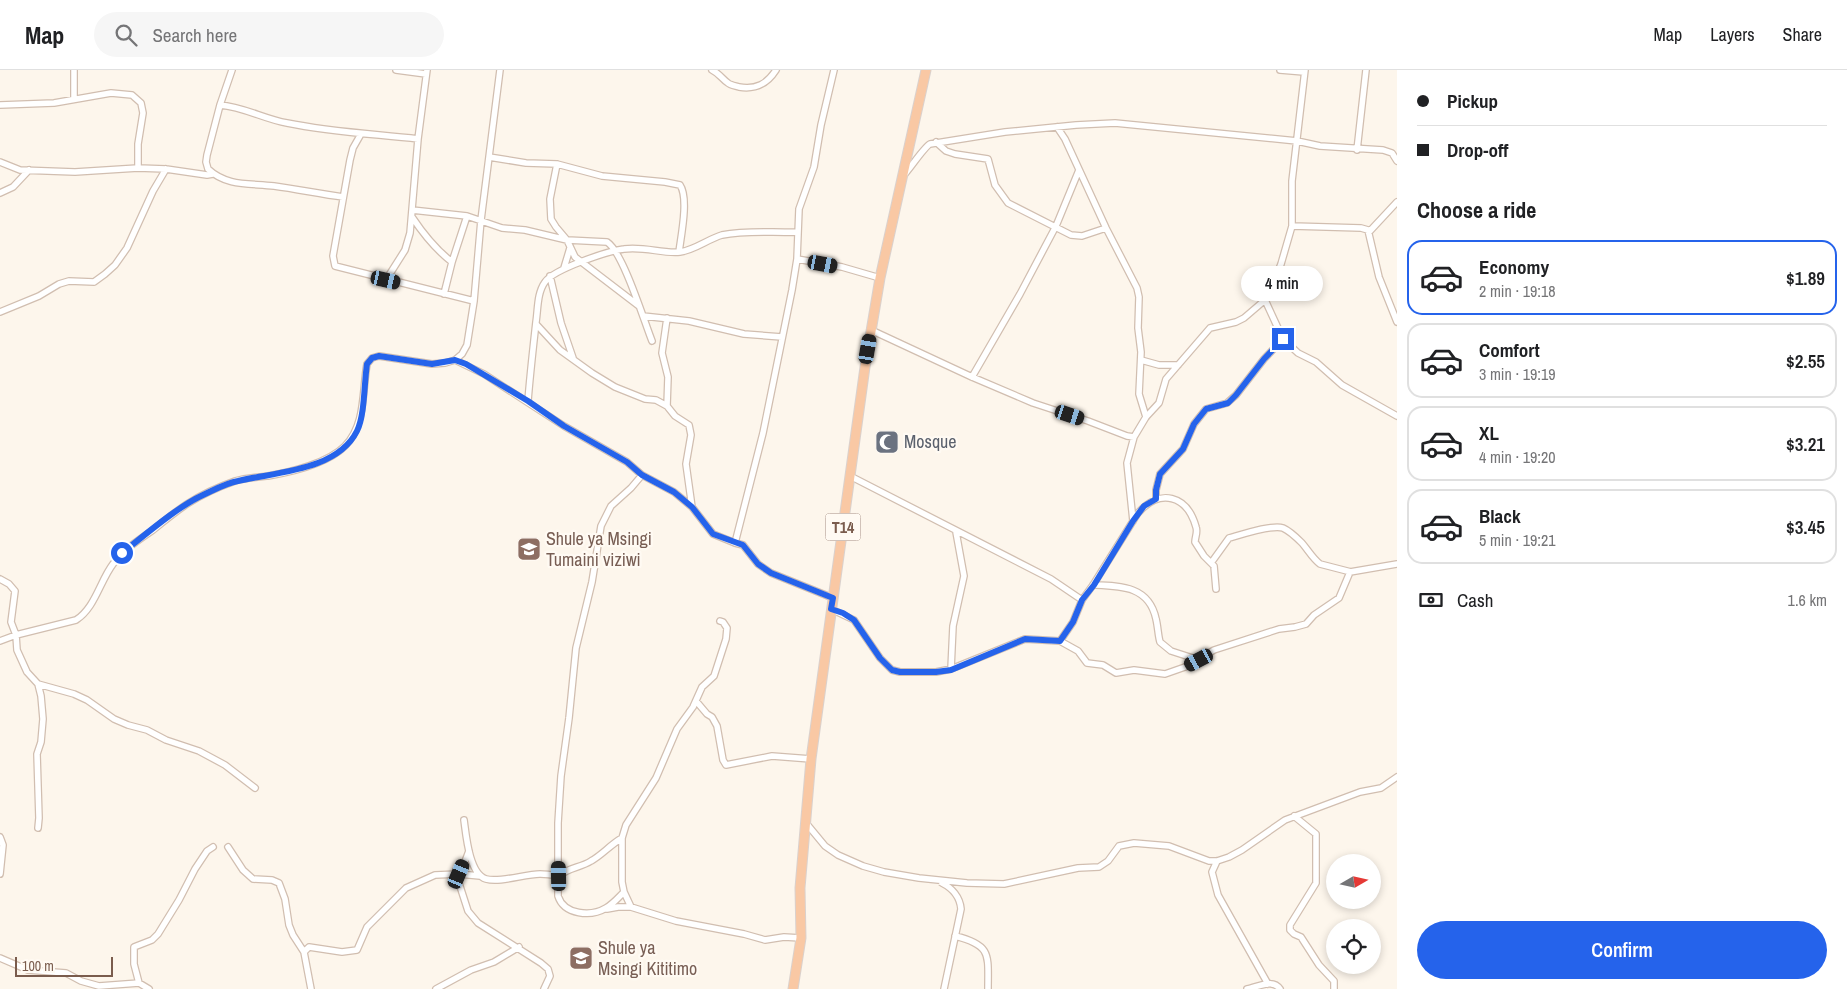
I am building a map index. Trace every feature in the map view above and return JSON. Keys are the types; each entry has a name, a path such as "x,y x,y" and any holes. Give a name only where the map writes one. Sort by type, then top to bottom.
{"highway":[{"name":"T14","path":"793,989 801,938 800,888 810,759 871,330 880,278 926,70"}],"street":[{"path":"74,70 74,99"},
{"path":"232,70 207,155 208,169 213,174 227,181 343,197"},
{"path":"386,280 405,250 409,238 418,139 427,72 396,70"},
{"path":"0,642 16,635 76,620 82,616 88,609 106,573 122,553 200,497 235,481 302,468 330,458 344,448 357,431 367,364 372,358 379,356 432,364 455,360 462,354 467,345 474,301 481,220 500,70"},
{"path":"712,70 729,84 750,88 764,84 776,70"},
{"path":"735,543 763,433 797,260 799,209 814,168 821,125 834,70"},
{"path":"1133,521 1127,463 1134,437 1146,417 1160,403 1166,379 1210,328 1236,322 1244,318 1264,300 1281,264 1292,226 1292,181 1304,71 1280,70"},
{"path":"1357,150 1366,70"},
{"path":"0,105 54,103 111,93 126,94 136,98 141,102 143,113 138,144 138,168"},
{"path":"220,106 241,108 287,123 361,134 418,139"},
{"path":"902,177 926,146 936,142 997,133 1115,123 1296,141 1357,150 1397,151"},
{"path":"1057,127 1065,139 1106,228 1137,288 1139,296 1138,328 1141,360 1139,394 1146,417"},
{"path":"361,134 353,148 350,160 333,256 336,266 474,301"},
{"path":"936,142 946,151 988,160 996,185 1005,200 1071,235 1082,236 1106,228"},
{"path":"1389,152 1397,161"},
{"path":"489,157 526,163 558,164 602,176 680,185 684,194 679,252"},
{"path":"0,162 20,170 75,172 138,168 213,174"},
{"path":"558,164 550,199 551,219 567,240 575,257 639,306"},
{"path":"0,312 39,296 59,284 69,281 94,282 105,274 115,265 127,248 153,191 166,169"},
{"path":"0,193 13,187 29,170"},
{"path":"972,377 1020,294 1056,226 1079,170"},
{"path":"1369,232 1397,202"},
{"path":"412,214 467,216 502,228 525,230 567,240 608,242 616,250 652,341"},
{"path":"412,214 430,242 452,262"},
{"path":"444,294 467,216"},
{"path":"1292,226 1361,228 1369,232"},
{"path":"528,401 539,297 543,285 550,276 564,268 616,250 646,248 679,252 688,250 711,239 730,234 798,232"},
{"path":"1369,232 1379,277 1397,322"},
{"path":"564,268 570,248"},
{"path":"797,260 842,267 880,278"},
{"path":"550,276 561,323 574,359"},
{"path":"1264,300 1283,339 1298,353 1316,362 1342,385 1397,416"},
{"path":"643,316 697,322 744,334 782,337"},
{"path":"667,318 662,353 668,377 667,406"},
{"path":"536,324 555,345 616,387 646,399 656,400 667,406 675,416 689,425 691,435 686,464 692,507"},
{"path":"871,330 972,377 1034,403 1134,437"},
{"path":"1156,499 1160,474 1183,449 1194,424 1206,409 1228,403 1283,339"},
{"path":"455,360 478,371 528,401 564,426 627,462 642,475 674,492 692,507 713,534 743,545 758,564 771,573 833,598"},
{"path":"1141,360 1159,365 1178,365"},
{"path":"642,475 631,488 614,501 606,513 601,526 592,582 576,648 561,776 558,823 558,896 560,902 578,913 631,907 676,922 744,934 765,940 784,937 801,938"},
{"path":"850,476 1051,579 1082,600"},
{"path":"1060,641 1073,622 1082,600 1094,585 1133,521 1144,506 1156,499 1172,498 1186,508 1197,528 1195,541 1197,547 1212,563 1215,571 1216,588"},
{"path":"1212,563 1229,538 1249,534 1257,530 1278,527 1285,529 1302,543 1320,564 1351,572 1397,564"},
{"path":"951,670 952,626 964,576 956,532"},
{"path":"831,609 843,613 854,620 880,658 892,670 908,673 951,670 1025,639 1060,641 1078,651 1087,663 1102,665 1116,673 1134,670 1165,674 1199,660 1214,650 1279,629 1306,624 1314,615 1339,598 1346,578 1351,572"},
{"path":"0,579 9,584 15,591 11,622 16,635 17,650 21,662 38,684 74,694 87,700 114,719 199,751 224,765 254,788"},
{"path":"1094,585 1111,586 1141,593 1152,606 1160,642 1171,651 1199,660"},
{"path":"631,907 624,892 622,838 629,818 656,778 677,730 696,701 702,687 714,676 719,665 726,633 725,625 720,621"},
{"path":"38,684 43,719 41,742 37,754 38,828"},
{"path":"696,701 718,726 726,765 772,756 810,759"},
{"path":"806,823 825,846 851,861 878,871 938,881 1004,884 1078,868 1099,867 1108,861 1119,846 1134,843 1168,846 1209,861 1217,861 1234,855 1278,824 1294,816 1360,792 1381,788 1397,777"},
{"path":"1294,816 1316,834 1317,880 1290,928 1294,934 1302,937 1319,965 1333,978 1335,983 1334,989"},
{"path":"464,820 469,851 476,871 480,876"},
{"path":"0,837 3,846 0,874"},
{"path":"304,952 309,947 334,951 357,950 367,927 406,888 435,875 459,874 480,876 492,880 541,874 559,876 566,870 590,862 611,844 622,838"},
{"path":"139,983 134,964 134,947 152,940 158,934 195,869 207,851 213,847"},
{"path":"228,847 243,870 253,879 272,880 279,883 285,900 291,930 304,952 310,989"},
{"path":"469,851 459,874 459,886 468,911 472,917 491,931 519,947 548,969 550,976 544,989"},
{"path":"1217,861 1212,870 1218,895 1268,984"},
{"path":"938,881 952,890 960,903 960,919 944,989"},
{"path":"605,909 624,892"},
{"path":"955,936 973,941 983,948 987,959 988,989"},
{"path":"436,989 471,970 494,962 519,947"},
{"path":"0,958 28,970 66,973 81,981 100,986 139,983 149,989"},
{"path":"1247,989 1268,984 1276,984 1280,989"}],"place":[{"name":"Mosque","path":"887,442"},
{"name":"Shule ya Msingi Tumaini viziwi","path":"529,549"},
{"name":"Shule ya Msingi Kititimo","path":"581,958"}],"route":[{"path":"122,553 185,506 216,489 235,481 302,468 330,458 344,448 357,431 367,364 372,358 379,356 390,357 432,364 455,360 484,374 564,426 616,454 642,475 674,492 692,507 713,534 743,545 752,558 771,573 833,598 831,609 843,613 854,620 860,626 880,658 892,670 908,673 951,670 1025,639 1060,641 1073,622 1082,600 1094,585 1138,513 1144,506 1156,499 1160,474 1183,449 1194,424 1210,406 1228,403 1283,339"}]}
